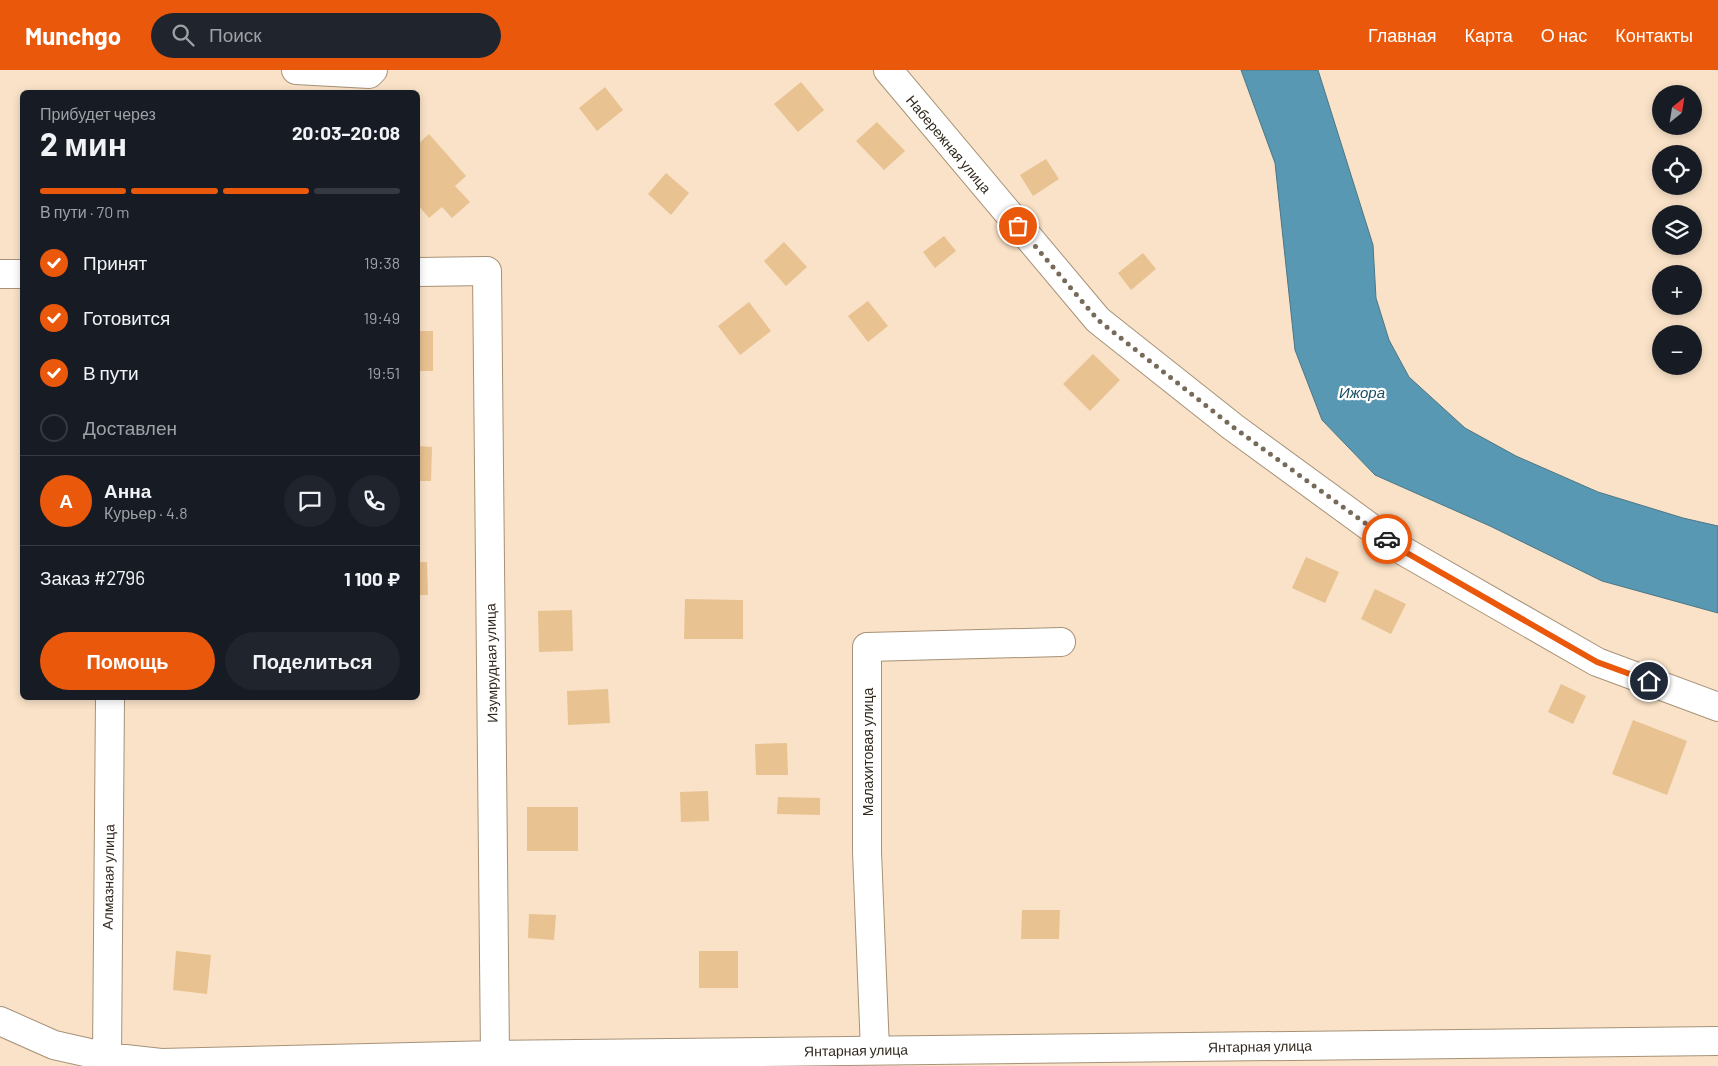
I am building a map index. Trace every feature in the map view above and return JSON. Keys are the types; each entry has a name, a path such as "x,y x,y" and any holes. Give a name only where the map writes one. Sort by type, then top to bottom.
{"street":[{"path":"296,70 368,74 373,70"},
{"name":"Набережная улица","path":"888,70 1098,320 1233,427 1408,554 1597,662 1718,707"},
{"name":"Изумрудная улица","path":"420,272 487,271 495,1054"},
{"path":"0,274 20,274"},
{"name":"Малахитовая улица","path":"874,1050 867,852 867,647 1061,642"},
{"name":"Алмазная улица","path":"107,1057 110,700"},
{"name":"Янтарная улица","path":"0,1021 54,1046 107,1057 162,1063 495,1054 1718,1041"}],"water":[{"name":"Ижора","path":"1241,70 1318,70 1373,245 1376,298 1389,340 1409,377 1465,428 1516,456 1598,492 1683,518 1718,526 1718,613 1602,581 1490,526 1375,475 1322,420 1295,350 1275,163"}],"building":[{"path":"801,82 824,110 798,132 774,104"},
{"path":"605,87 623,110 597,131 579,108"},
{"path":"877,122 905,151 884,170 856,141"},
{"path":"429,134 466,176 455,186 470,202 452,218 442,207 429,218 420,207 420,142"},
{"path":"1046,159 1059,179 1033,196 1020,175"},
{"path":"666,173 689,193 671,215 648,194"},
{"path":"944,236 956,251 935,268 923,252"},
{"path":"784,242 807,267 786,286 764,261"},
{"path":"1143,253 1156,269 1131,290 1118,273"},
{"path":"868,301 888,326 868,342 848,316"},
{"path":"749,302 771,331 740,355 718,326"},
{"path":"420,331 433,331 433,371 420,371"},
{"path":"1093,354 1120,380 1090,411 1063,384"},
{"path":"420,446 432,447 431,481 420,481"},
{"path":"1306,557 1339,572 1325,603 1292,588"},
{"path":"420,562 427,562 428,595 420,595"},
{"path":"1375,589 1406,604 1391,634 1361,619"},
{"path":"685,599 743,600 743,639 684,639"},
{"path":"572,610 573,651 539,652 538,611"},
{"path":"1561,684 1586,696 1573,724 1548,712"},
{"path":"608,689 610,723 568,725 567,691"},
{"path":"1633,720 1687,741 1667,795 1612,774"},
{"path":"787,743 788,775 756,775 755,744"},
{"path":"708,791 709,821 681,822 680,792"},
{"path":"778,797 820,798 820,815 777,814"},
{"path":"527,807 578,807 578,851 527,851"},
{"path":"1022,910 1060,910 1059,939 1021,939"},
{"path":"529,914 556,915 554,940 528,938"},
{"path":"176,951 211,955 207,994 173,990"},
{"path":"699,951 738,951 738,988 699,988"}],"way so far":[{"path":"1018,226 1098,320 1233,427 1387,539"}],"route":[{"path":"1387,539 1400,549 1597,662 1649,681"}]}
